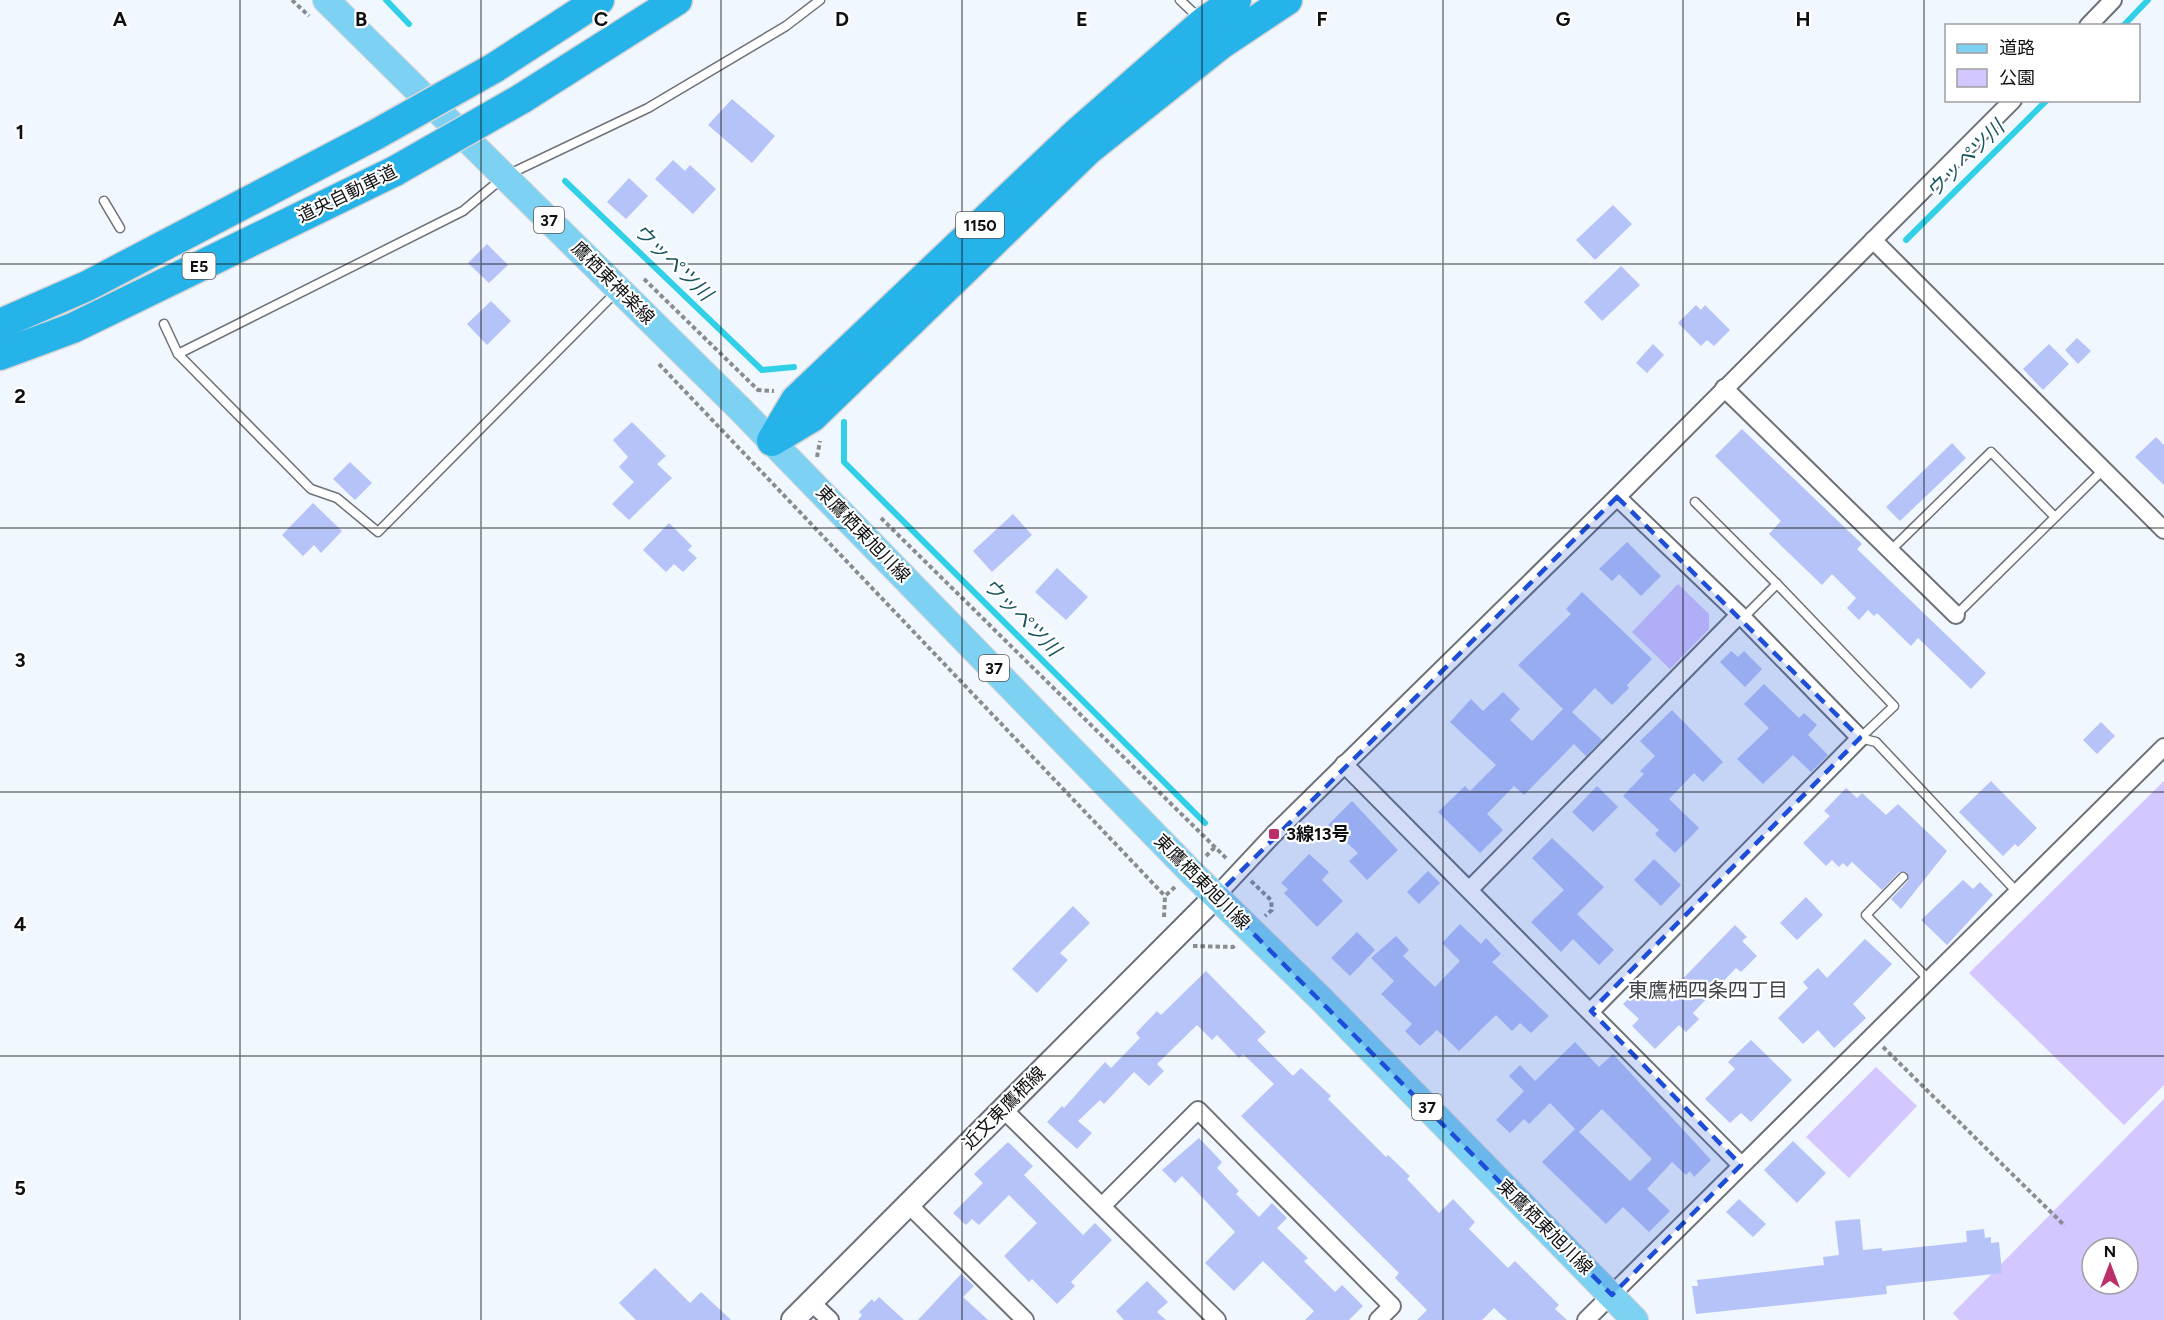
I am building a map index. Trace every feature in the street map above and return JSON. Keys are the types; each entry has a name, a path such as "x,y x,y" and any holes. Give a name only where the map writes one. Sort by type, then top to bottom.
{"highway":[{"path":"494,68 586,0"},
{"name":"E5","path":"0,324 87,286 375,135 494,68 599,0"},
{"name":"道央自動車道","path":"0,355 73,328 395,171 521,99 677,0"},
{"name":"1150","path":"772,441 796,400 1076,134 1204,22 1236,0"},
{"name":"1150","path":"772,441 812,417 1089,149 1221,44 1287,0"}],"main road":[{"name":"鷹栖東神楽線","path":"326,0 772,441"},
{"name":"東鷹栖東旭川線","path":"772,441 1216,896 1322,1000 1635,1320"}],"street":[{"path":"2090,24 2113,0"},
{"path":"1216,896 1344,764 1617,497 2011,102"},
{"path":"1873,240 2164,530"},
{"path":"1724,388 1956,615"},
{"path":"1592,1011 1860,738 1741,616 1617,497"},
{"path":"1470,889 1741,616"},
{"path":"1586,1320 2164,747"},
{"path":"1344,764 1592,1011 1741,1165"},
{"name":"近文東鷹栖線","path":"793,1320 1216,896"},
{"path":"1003,1109 1217,1320"},
{"path":"1102,1206 1198,1110 1392,1306 1378,1320"},
{"path":"909,1205 1025,1320"},
{"path":"812,1302 830,1320"}],"lane":[{"path":"178,354 463,211 505,176 648,108 786,26 820,0"},
{"path":"1180,0 1204,22"},
{"path":"104,201 120,228"},
{"path":"164,324 178,354 311,489 337,498 378,532 619,289"},
{"path":"1890,551 1991,452 2055,517"},
{"path":"1956,615 2103,470"},
{"path":"1695,502 1894,706 1860,738"},
{"path":"1741,616 1777,584"},
{"path":"1860,738 1876,742 2017,892"},
{"path":"1903,877 1866,915 1929,980"}],"path":[{"path":"292,0 318,25"},
{"path":"651,356 792,500 1166,896"},
{"path":"818,456 826,465"},
{"path":"877,514 1215,847"},
{"path":"1872,1036 2065,1226"}],"highlighted area":[{"path":"1617,497 1860,738 1591,1011 1741,1165 1612,1295 1216,896"}],"green space":[{"path":"1678,584 1709,614 1709,629 1670,669 1632,632"},
{"path":"2164,781 2164,1085 2124,1125 1969,973"},
{"path":"1876,1067 1917,1106 1849,1178 1806,1137"},
{"path":"2164,1099 2164,1320 1959,1320 1953,1313"}],"building":[{"path":"732,99 775,136 752,163 708,125"},
{"path":"673,160 685,171 690,165 716,189 693,214 655,179"},
{"path":"629,178 648,196 626,219 607,202"},
{"path":"1613,205 1632,224 1595,260 1576,240"},
{"path":"487,244 508,265 489,283 468,263"},
{"path":"1621,266 1640,285 1602,321 1584,302"},
{"path":"491,301 511,321 487,345 467,324"},
{"path":"1696,305 1701,310 1705,305 1730,330 1714,346 1707,340 1701,346 1678,323"},
{"path":"2077,338 2091,351 2078,364 2065,350"},
{"path":"1653,344 1664,355 1647,373 1636,363"},
{"path":"2049,344 2069,364 2043,390 2023,369"},
{"path":"632,422 666,456 657,464 672,478 629,520 612,504 634,482 619,467 628,457 613,440"},
{"path":"1742,429 1862,544 1857,549 1986,673 1971,689 1918,638 1911,646 1877,613 1874,616 1868,610 1859,620 1847,608 1856,598 1832,574 1822,585 1769,534 1781,521 1715,456"},
{"path":"2156,437 2164,445 2164,485 2135,457"},
{"path":"1952,443 1966,458 1900,521 1886,507"},
{"path":"350,462 372,483 355,500 333,479"},
{"path":"313,503 342,531 321,553 314,545 303,556 282,535"},
{"path":"1013,514 1032,535 992,572 973,551"},
{"path":"669,523 692,546 688,550 697,558 683,572 674,564 666,572 643,550"},
{"path":"1627,542 1661,576 1641,596 1619,574 1612,581 1599,569"},
{"path":"1057,568 1088,597 1066,620 1035,592"},
{"path":"1582,592 1652,659 1627,685 1629,688 1612,705 1595,688 1572,712 1602,740 1586,756 1574,744 1524,795 1514,786 1487,814 1503,830 1480,853 1438,812 1465,786 1470,791 1496,765 1450,722 1471,699 1483,711 1503,692 1520,709 1510,720 1532,741 1563,709 1518,665 1571,614 1566,609"},
{"path":"1731,651 1738,657 1744,651 1762,669 1745,687 1720,662"},
{"path":"1764,684 1799,718 1804,713 1817,725 1808,735 1828,755 1811,772 1793,755 1763,784 1737,759 1769,728 1744,704"},
{"path":"1672,710 1723,762 1703,782 1694,773 1669,799 1699,828 1675,853 1655,834 1659,830 1623,796 1644,774 1640,771 1655,756 1640,741"},
{"path":"2101,722 2115,736 2097,754 2083,740"},
{"path":"1991,781 2037,828 2018,847 2015,844 2003,856 1959,812"},
{"path":"1597,786 1618,807 1593,832 1572,812"},
{"path":"1846,788 1857,798 1862,793 1886,815 1898,804 1947,851 1901,909 1891,899 1908,881 1907,872 1899,872 1882,890 1852,862 1847,867 1843,863 1839,867 1832,860 1826,866 1803,843 1830,816 1824,811"},
{"path":"1352,801 1398,850 1367,880 1349,861 1358,853 1328,825"},
{"path":"1552,838 1604,887 1577,914 1614,950 1599,965 1573,939 1561,952 1531,922 1564,890 1532,858"},
{"path":"1309,854 1329,872 1322,880 1343,901 1317,927 1284,893 1288,889 1281,883"},
{"path":"1654,859 1681,885 1661,906 1634,880"},
{"path":"1428,871 1440,883 1419,904 1407,892"},
{"path":"1963,880 1973,889 1980,882 1993,895 1947,945 1921,920"},
{"path":"1806,897 1823,915 1797,940 1780,923"},
{"path":"1073,906 1090,923 1060,953 1068,960 1037,993 1012,969"},
{"path":"1460,924 1481,944 1486,938 1501,954 1492,962 1549,1016 1531,1033 1520,1023 1512,1031 1496,1015 1459,1051 1437,1030 1420,1046 1405,1031 1412,1024 1381,994 1394,981 1371,958 1396,936 1409,950 1403,956 1435,987 1460,961 1442,943"},
{"path":"1735,925 1747,937 1742,941 1757,956 1741,972 1736,968 1693,1013 1699,1019 1686,1032 1679,1025 1655,1049 1632,1026 1639,1019 1623,1004 1635,992 1640,996 1654,983 1666,996"},
{"path":"1357,932 1375,950 1350,976 1331,958"},
{"path":"1865,939 1892,964 1853,1004 1866,1018 1834,1048 1818,1030 1803,1044 1778,1018 1808,988 1803,982 1818,968 1827,978"},
{"path":"1206,971 1266,1032 1257,1040 1293,1076 1301,1068 1331,1096 1328,1099 1386,1157 1388,1155 1410,1176 1407,1179 1439,1213 1453,1199 1475,1222 1469,1229 1508,1268 1515,1261 1559,1305 1555,1309 1567,1320 1507,1320 1494,1308 1482,1320 1417,1320 1427,1310 1395,1278 1399,1273 1241,1116 1274,1084 1243,1054 1239,1058 1217,1035 1212,1040 1197,1025 1157,1064 1164,1071 1149,1086 1134,1072 1104,1104 1100,1100 1078,1121 1092,1133 1077,1149 1047,1122 1062,1106 1064,1108 1105,1062 1111,1068 1140,1038 1136,1033 1157,1011 1161,1015"},
{"path":"1751,1040 1792,1080 1751,1122 1741,1113 1730,1123 1705,1099 1735,1069 1728,1062"},
{"path":"1575,1042 1599,1067 1613,1054 1711,1160 1694,1177 1690,1171 1686,1175 1672,1162 1647,1189 1670,1211 1649,1232 1623,1207 1606,1224 1542,1162 1575,1129 1550,1103 1529,1124 1524,1119 1510,1133 1496,1120 1524,1091 1509,1076 1520,1065 1535,1081","holes":["1602,1109 1652,1159 1630,1181 1579,1132"]},
{"path":"1199,1138 1222,1162 1217,1168 1239,1191 1236,1194 1259,1217 1272,1203 1287,1218 1277,1228 1308,1258 1304,1261 1335,1292 1342,1285 1363,1306 1349,1320 1305,1320 1314,1311 1263,1261 1234,1291 1205,1263 1235,1232 1182,1176 1175,1183 1162,1170"},
{"path":"1793,1141 1826,1173 1797,1203 1764,1170"},
{"path":"1008,1142 1033,1166 1024,1175 1083,1235 1095,1223 1112,1240 1071,1282 1075,1286 1057,1304 1032,1279 1029,1282 1004,1256 1037,1223 1009,1195 979,1225 972,1219 966,1225 953,1213 983,1183 974,1174"},
{"path":"1739,1199 1766,1224 1753,1237 1726,1212"},
{"path":"1860,1219 1863,1250 1882,1248 1882,1251 1967,1242 1966,1231 1984,1229 1985,1238 1991,1237 1991,1243 1999,1242 2002,1273 1886,1286 1887,1294 1696,1314 1692,1286 1698,1286 1697,1280 1824,1265 1823,1257 1839,1255 1835,1221"},
{"path":"655,1268 690,1303 701,1292 731,1320 636,1320 619,1303"},
{"path":"961,1274 974,1286 963,1297 988,1320 918,1320"},
{"path":"1147,1281 1168,1302 1157,1312 1166,1320 1124,1320 1116,1311"},
{"path":"879,1297 904,1320 858,1320 862,1315 859,1312 872,1299 874,1302"}],"waterway":[{"name":"ウッペツ川","path":"386,0 409,24"},
{"name":"ウッペツ川","path":"2125,24 2148,0"},
{"name":"ウッペツ川","path":"1906,240 2045,102"},
{"name":"ウッペツ川","path":"565,181 762,370 794,367"},
{"name":"ウッペツ川","path":"844,422 844,462 1205,823"}],"place":[{"name":"3線13号","path":"1274,834"}],"district":[{"name":"東鷹栖四条四丁目","path":"1708,990"}]}
